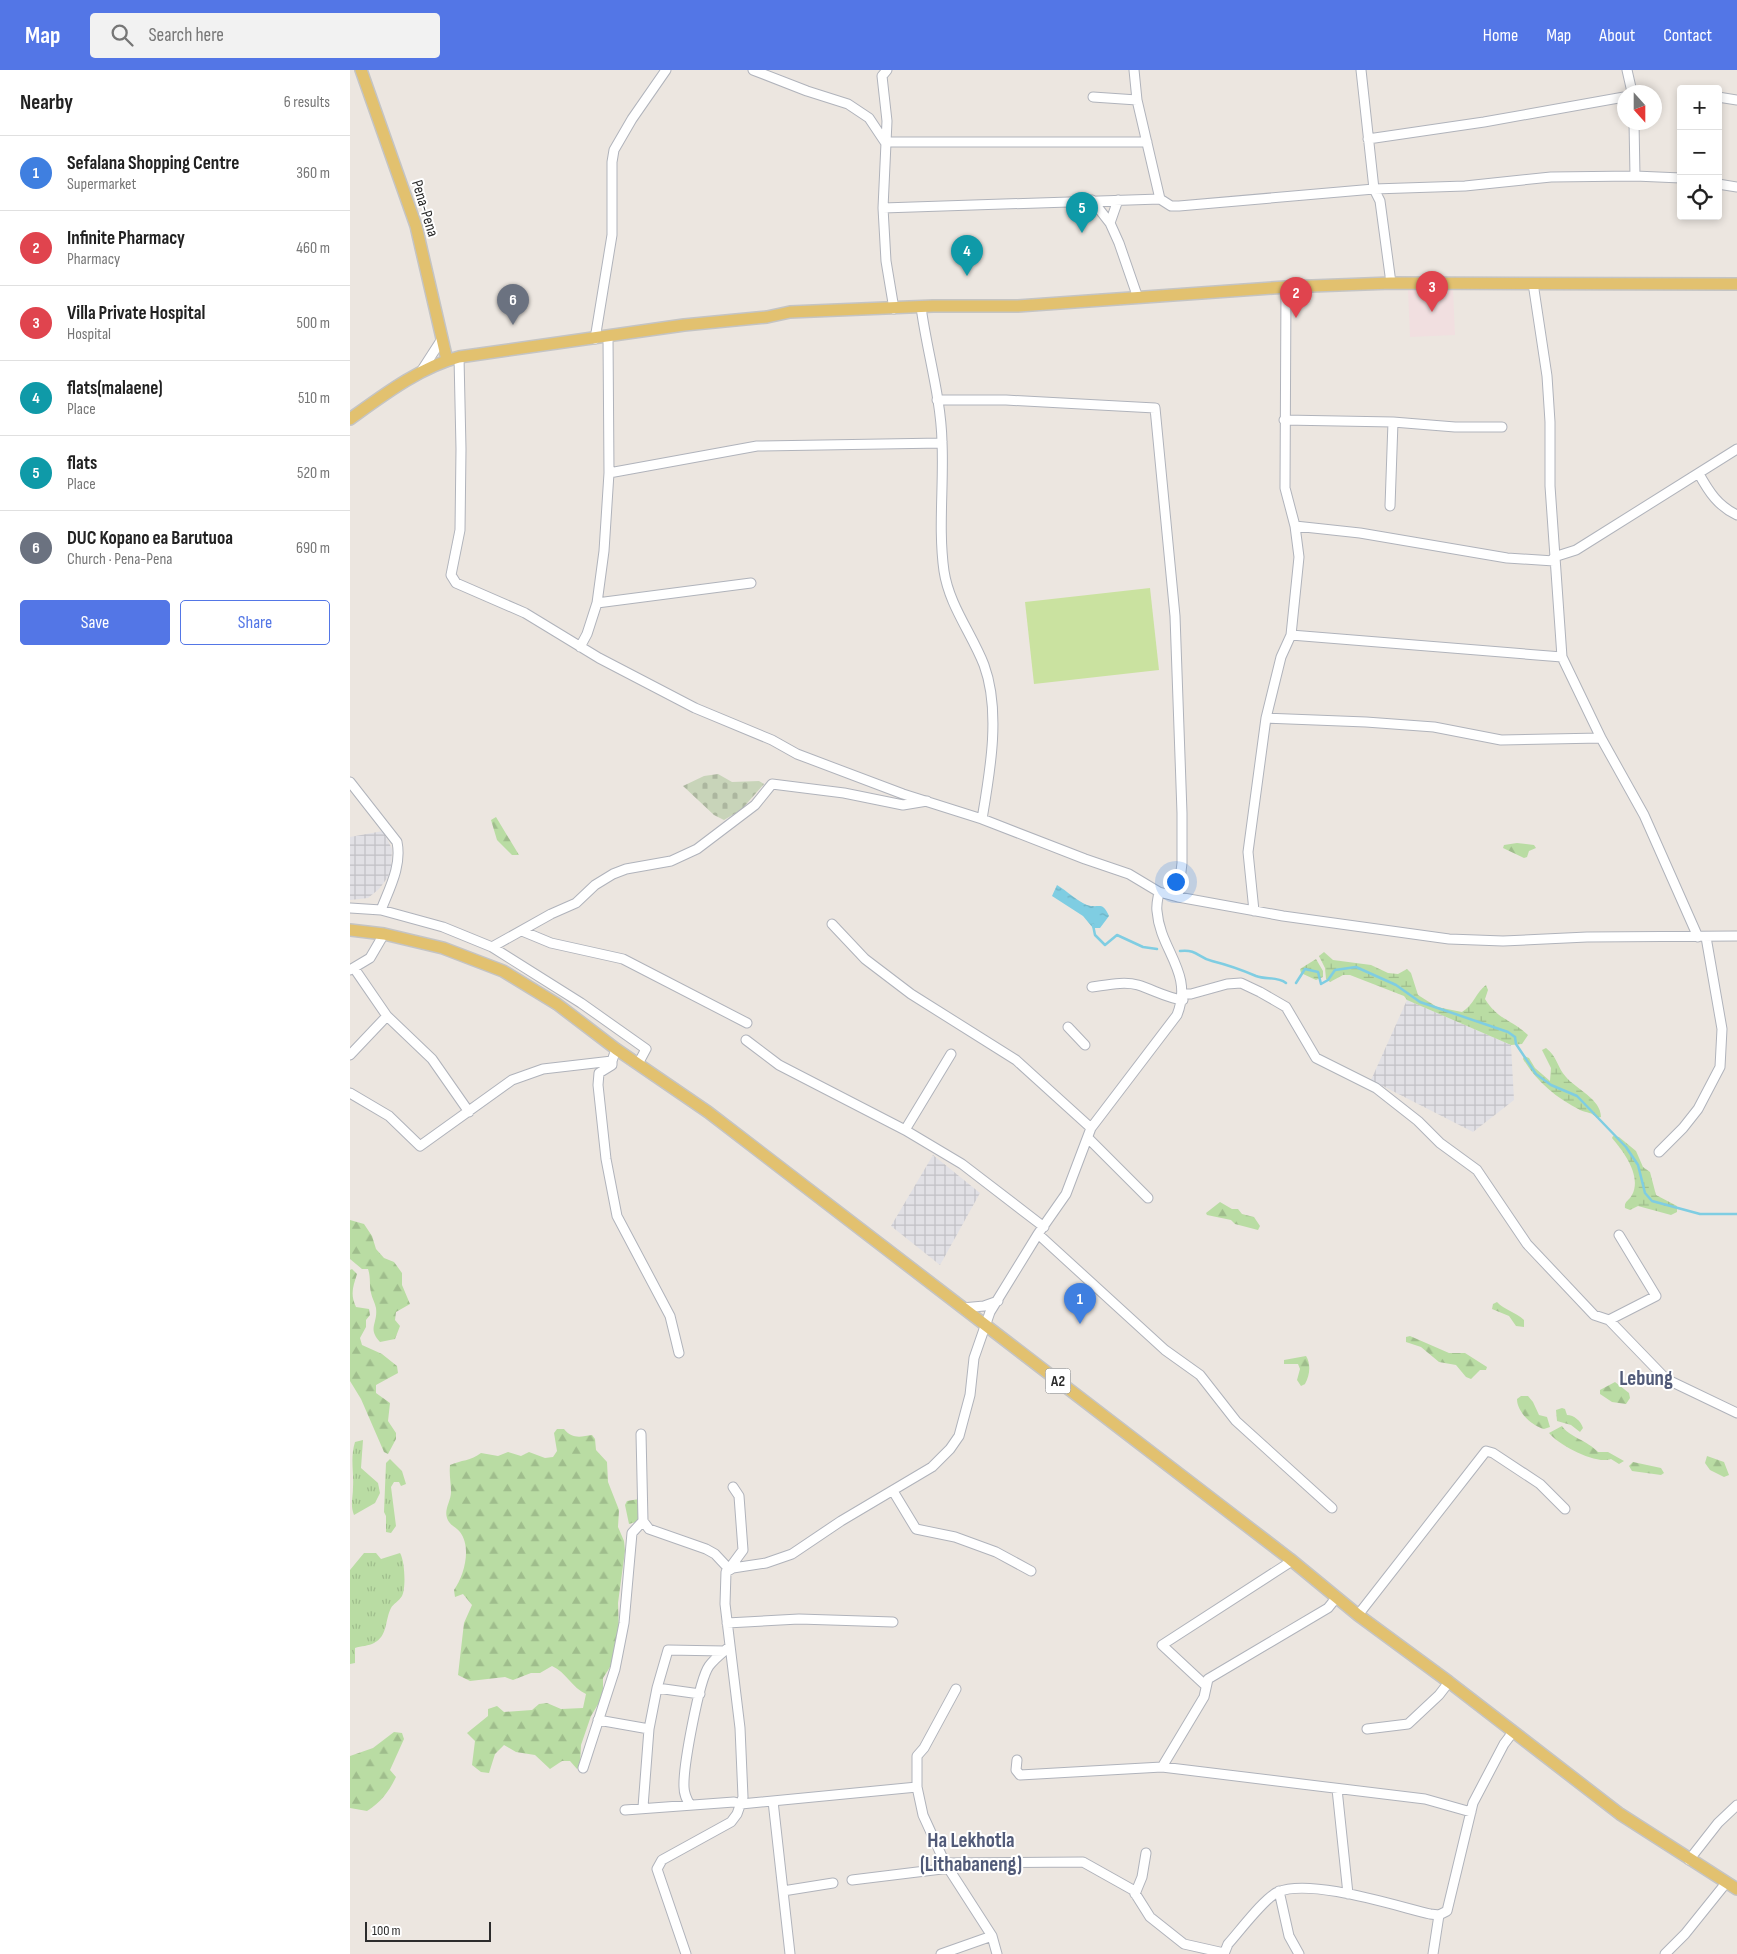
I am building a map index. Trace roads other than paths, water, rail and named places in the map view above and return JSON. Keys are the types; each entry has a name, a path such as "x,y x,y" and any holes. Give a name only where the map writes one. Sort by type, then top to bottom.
{"main road":[{"name":"Pena-Pena","path":"361,70 416,226 442,339 453,359"},
{"path":"350,419 419,375 453,359 684,325 767,317 790,312 921,307 1018,306 1286,287 1391,283 1737,284"},
{"name":"A2","path":"350,930 384,934 443,948 503,971 557,1004 616,1049 708,1112 1292,1561 1358,1615 1449,1682 1620,1814 1726,1884 1737,1889"}],"street":[{"path":"595,339 612,234 612,162 614,150 632,119 666,70"},
{"path":"753,70 848,104 869,118 885,142"},
{"path":"887,70 882,76 887,121 883,208 886,262 894,309"},
{"path":"1134,70 1137,100 1160,199"},
{"path":"1361,70 1374,189 1381,209 1391,283"},
{"path":"1627,70 1630,85"},
{"path":"1093,98 1137,100"},
{"path":"1368,139 1484,122 1617,98"},
{"path":"1722,98 1737,100"},
{"path":"1634,130 1634,176"},
{"path":"885,142 1147,142"},
{"path":"883,208 1160,199 1171,206 1179,206 1374,189 1465,186 1551,178 1634,176 1677,178"},
{"path":"1722,185 1737,187"},
{"path":"1092,200 1110,223 1138,298"},
{"path":"1110,223 1118,200"},
{"path":"1533,283 1547,376 1554,559 1562,656 1601,738 1644,815 1702,937 1722,1029 1720,1068 1698,1109 1683,1128 1659,1152"},
{"path":"1254,911 1248,852 1266,718 1280,657 1291,635 1299,557 1295,526 1285,488 1286,287"},
{"path":"921,307 937,400 942,443 940,520 945,578 984,666 990,688 992,764 982,819"},
{"path":"580,647 587,634 597,603 604,551 609,474 608,337"},
{"path":"419,375 435,353 442,339"},
{"path":"453,359 461,449 460,530 451,575 456,583 525,613 580,647 695,708 772,740 797,754 982,819 1129,874 1159,892 1178,897 1254,911 1449,938 1503,941 1587,936 1737,936"},
{"path":"937,400 1006,400 1155,408 1175,616 1182,813 1182,863 1178,897"},
{"path":"1284,420 1394,422 1455,427 1502,426"},
{"path":"1390,506 1394,422"},
{"path":"609,474 757,446 942,443"},
{"path":"1295,526 1370,535 1507,558 1554,559 1576,550 1700,474 1737,449"},
{"path":"1700,474 1711,495 1726,510 1737,515"},
{"path":"597,603 751,583"},
{"path":"1291,635 1562,656"},
{"path":"1266,718 1434,727 1501,740 1601,738"},
{"path":"350,782 397,842 399,852 397,868 381,910"},
{"path":"492,947 551,914 576,903 596,885 613,874 626,869 670,861 697,849 755,805 772,784 844,793 903,804 927,801"},
{"path":"729,1569 766,1564 792,1554 841,1521 932,1467 950,1449 959,1436 970,1395 974,1358 984,1324 1041,1230 1066,1194 1091,1128 1176,1016 1183,997 1179,976 1157,911 1159,892"},
{"path":"350,908 381,910 444,927 492,947 581,1003 646,1049 638,1064"},
{"path":"832,924 865,959 911,994 1016,1060 1091,1128"},
{"path":"522,931 551,943 623,959 747,1023"},
{"path":"384,934 370,958 352,969 387,1016 432,1059 468,1112"},
{"path":"1092,987 1126,983 1138,985 1174,999 1241,983 1286,1008 1316,1058 1376,1088 1418,1121 1440,1143 1477,1170 1527,1244 1594,1315 1609,1320 1666,1379 1737,1413"},
{"path":"350,1056 387,1016"},
{"path":"1068,1027 1084,1045"},
{"path":"746,1040 778,1065 905,1130 962,1164 1041,1230 1165,1350 1200,1375 1236,1421 1332,1508"},
{"path":"616,1049 612,1065 599,1073 598,1085 611,1187 617,1216 670,1316 679,1353"},
{"path":"905,1130 950,1054"},
{"path":"350,1093 389,1116 420,1146 512,1080 543,1068 612,1061"},
{"path":"1088,1138 1148,1198"},
{"path":"1609,1320 1656,1296 1620,1235"},
{"path":"962,1308 984,1306 998,1301"},
{"path":"641,1434 643,1521 649,1529 715,1554 729,1569"},
{"path":"1358,1615 1486,1451 1493,1453 1540,1484 1565,1509"},
{"path":"686,1954 657,1869 662,1860 731,1822 741,1804 740,1728 726,1649 728,1623 725,1578 729,1569 743,1550 739,1496 733,1487"},
{"path":"893,1491 916,1529 955,1537 980,1546 996,1552 1031,1571"},
{"path":"583,1768 615,1669 624,1623 632,1533 643,1521"},
{"path":"1205,1685 1162,1645 1292,1561"},
{"path":"1162,1767 1204,1697 1205,1685 1208,1679 1328,1608 1336,1598"},
{"path":"728,1623 799,1619 893,1622"},
{"path":"643,1807 649,1729 657,1688 668,1650 726,1649"},
{"path":"690,1805 684,1791 686,1760 700,1694 708,1666 726,1649"},
{"path":"1367,1729 1408,1724 1439,1695 1449,1682"},
{"path":"657,1688 700,1694"},
{"path":"956,1689 924,1748 917,1756 917,1787 923,1815 948,1865 992,1936 997,1954"},
{"path":"598,1720 649,1729"},
{"path":"852,1880 948,1865 1083,1862 1133,1890 1150,1917 1184,1944 1224,1953 1228,1944 1270,1897 1279,1891 1326,1890 1439,1915 1447,1911 1473,1803 1504,1744 1513,1732"},
{"path":"1017,1760 1016,1770 1020,1776 1162,1767 1425,1799 1471,1812"},
{"path":"625,1810 643,1807 734,1802 741,1804 917,1787"},
{"path":"1337,1789 1348,1894"},
{"path":"773,1801 790,1954"},
{"path":"1689,1860 1718,1823 1737,1805"},
{"path":"1135,1894 1142,1877 1146,1853"},
{"path":"784,1891 833,1883"},
{"path":"1664,1954 1685,1934 1726,1884"},
{"path":"1279,1891 1290,1936 1299,1954"},
{"path":"1433,1954 1439,1915"},
{"path":"941,1954 992,1936"}],"water":[{"path":"1057,885 1083,903 1091,906 1100,906 1107,911 1109,916 1100,928 1093,928 1083,916 1052,896"}],"waterway":[{"path":"1093,925 1095,935 1105,945 1117,935 1143,947 1157,949"},
{"path":"1180,951 1191,951 1207,960 1256,976 1286,983"},
{"path":"1296,983 1305,969 1318,972 1321,984 1328,980 1335,970 1356,967 1396,985 1420,1002 1508,1032 1515,1037 1516,1044 1536,1074 1551,1085 1577,1096 1626,1147 1638,1165 1645,1193 1652,1201 1700,1214 1737,1214"}],"place":[{"name":"flats","path":"1082,233"},
{"name":"flats(malaene)","path":"967,276"},
{"name":"Villa Private Hospital","path":"1432,312"},
{"name":"Infinite Pharmacy","path":"1296,318"},
{"name":"DUC Kopano ea Barutuoa","path":"513,325"},
{"name":"Sefalana Shopping Centre","path":"1080,1324"}],"district":[{"name":"Lebung","path":"1646,1378"},
{"name":"Ha Lekhotla (Lithabaneng)","path":"971,1852"}]}
